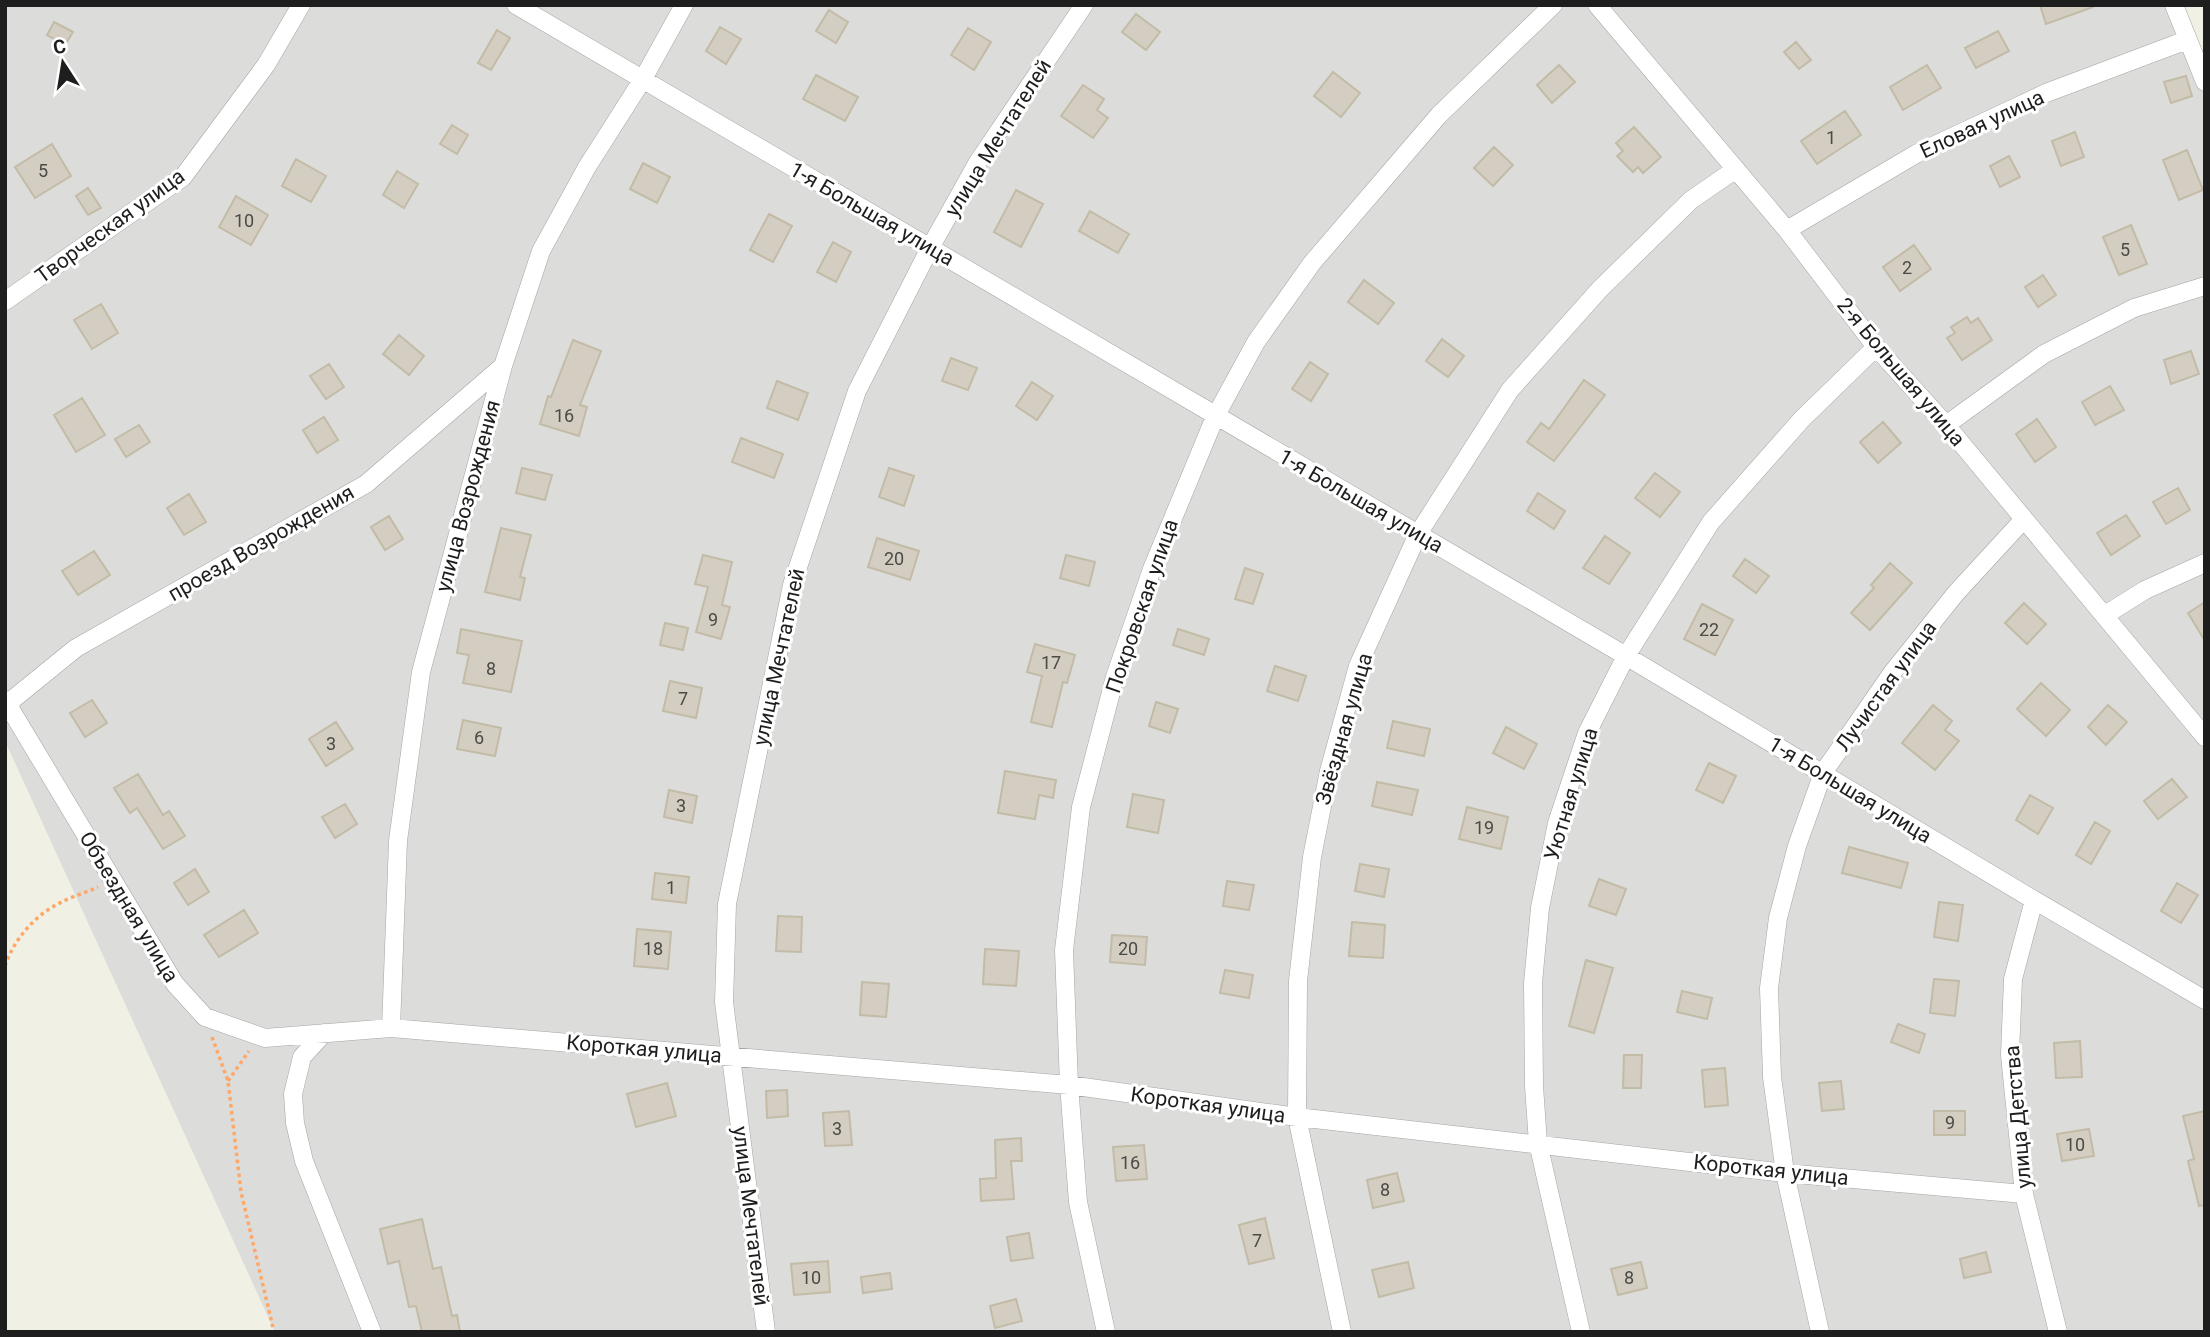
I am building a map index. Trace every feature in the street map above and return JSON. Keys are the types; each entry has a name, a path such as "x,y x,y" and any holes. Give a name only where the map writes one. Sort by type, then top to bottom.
{"street":[{"name":"Творческая улица","path":"5,300 183,177 266,65 301,5"},
{"name":"1-я Большая улица","path":"516,5 1626,656 2205,1000"},
{"name":"улица Возрождения","path":"391,1028 398,841 421,672 503,366 541,251 587,167 643,79 684,5"},
{"name":"улица Мечтателей","path":"766,1332 724,1002 727,904 792,585 857,391 930,248 978,162 1084,5"},
{"name":"Покровская улица","path":"1106,1332 1078,1202 1069,1086 1064,950 1082,807 1115,677 1152,569 1215,417 1256,342 1312,263 1439,114 1553,5"},
{"name":"2-я Большая улица","path":"1597,5 1787,230 1876,347 1945,425 2205,737"},
{"path":"2174,5 2205,82"},
{"name":"Еловая улица","path":"1787,230 1916,154 2046,93 2187,40"},
{"name":"Звёздная улица","path":"1342,1332 1297,1117 1298,981 1312,857 1329,771 1358,666 1418,534 1510,390 1600,289 1691,200 1736,169"},
{"path":"1945,425 2044,354 2134,308 2205,286"},
{"name":"Уютная улица","path":"1581,1332 1538,1143 1534,1086 1533,983 1540,908 1558,823 1587,733 1626,656 1711,522 1802,419 1876,347"},
{"name":"проезд Возрождения","path":"6,702 76,648 366,484 503,366"},
{"name":"Лучистая улица","path":"1819,1332 1785,1173 1772,1077 1769,988 1782,906 1797,846 1823,773 1892,673 1956,593 2024,519"},
{"path":"2105,615 2146,590 2205,563"},
{"name":"Объездная улица","path":"6,702 175,985 205,1017 265,1038 391,1028"},
{"name":"улица Детства","path":"2034,900 2013,979 2010,1055 2024,1194 2058,1332"},
{"name":"Короткая улица","path":"391,1028 1069,1086 1297,1117 1785,1173 2024,1194"},
{"path":"324,1033 302,1058 293,1094 295,1124 304,1161 372,1332"}],"path":[{"path":"5,966 8,955 27,928 56,904 113,880"},
{"path":"205,1017 228,1081 240,1192 274,1332"},
{"path":"228,1081 247,1053 265,1038"}],"shaded area":[{"path":"5,5 2177,5 2205,79 2205,1332 275,1332 5,741"}],"building":[{"path":"2040,5 2093,5 2093,7 2046,24"},
{"path":"829,10 848,22 836,43 816,31"},
{"path":"1136,14 1160,32 1146,50 1122,32"},
{"path":"54,22 73,32 65,45 47,35"},
{"path":"720,27 741,39 726,64 706,51"},
{"path":"968,28 991,42 974,70 951,55"},
{"path":"497,30 510,38 491,70 478,63"},
{"path":"1998,31 2009,51 1976,68 1965,48"},
{"path":"1796,42 1811,60 1799,69 1784,52"},
{"path":"1559,65 1575,82 1552,103 1537,85"},
{"path":"1927,65 1941,88 1903,110 1890,87"},
{"path":"1333,72 1360,93 1341,117 1314,96"},
{"path":"816,75 858,97 845,121 803,99"},
{"path":"2186,76 2192,96 2171,103 2164,82"},
{"path":"1083,85 1104,99 1097,110 1108,118 1093,138 1061,116"},
{"path":"1845,111 1861,135 1817,164 1801,141"},
{"path":"452,125 468,135 457,154 440,144"},
{"path":"1634,127 1661,157 1643,173 1638,167 1633,172 1617,156 1623,151 1616,143"},
{"path":"2075,132 2084,157 2061,166 2052,141"},
{"path":"52,144 71,176 35,198 15,167"},
{"path":"1494,147 1513,165 1493,186 1474,168"},
{"path":"2187,150 2203,190 2179,200 2163,160"},
{"path":"2009,156 2020,177 2000,187 1990,166"},
{"path":"296,159 326,176 311,202 282,186"},
{"path":"643,163 670,177 657,203 630,189"},
{"path":"397,171 418,184 404,208 383,195"},
{"path":"88,188 101,208 88,215 76,196"},
{"path":"1016,190 1043,204 1021,247 994,232"},
{"path":"236,196 268,215 251,245 219,227"},
{"path":"1090,211 1129,234 1118,253 1079,231"},
{"path":"769,214 792,226 773,262 750,250"},
{"path":"2131,225 2147,264 2119,275 2103,237"},
{"path":"833,242 851,252 836,282 817,272"},
{"path":"1914,245 1931,269 1900,291 1883,267"},
{"path":"2043,275 2056,295 2038,307 2025,287"},
{"path":"1364,280 1394,303 1378,324 1348,302"},
{"path":"101,304 118,333 92,349 74,320"},
{"path":"1967,317 1971,323 1978,318 1992,340 1962,360 1947,338 1955,333 1951,327"},
{"path":"399,335 424,356 409,375 383,354"},
{"path":"1442,339 1464,356 1448,377 1426,361"},
{"path":"573,340 601,351 580,405 587,407 579,436 540,424 548,396 551,397"},
{"path":"2191,351 2199,374 2171,384 2164,360"},
{"path":"951,358 977,368 968,390 942,381"},
{"path":"1310,362 1328,374 1311,401 1292,389"},
{"path":"329,364 344,387 326,399 310,376"},
{"path":"1584,380 1605,395 1554,461 1527,442 1541,423 1549,429"},
{"path":"777,381 808,393 798,420 767,408"},
{"path":"1032,382 1053,396 1037,420 1016,406"},
{"path":"2110,386 2124,410 2095,425 2082,402"},
{"path":"82,398 105,435 76,452 54,415"},
{"path":"324,417 338,440 317,453 303,430"},
{"path":"2037,419 2056,447 2035,462 2016,434"},
{"path":"1883,422 1901,443 1878,463 1860,442"},
{"path":"139,425 150,442 126,457 115,439"},
{"path":"741,438 783,454 774,478 732,462"},
{"path":"522,468 552,475 545,500 516,493"},
{"path":"889,468 914,476 904,506 879,497"},
{"path":"1655,473 1680,492 1660,517 1635,498"},
{"path":"2178,488 2190,510 2166,524 2153,502"},
{"path":"1538,493 1565,511 1554,529 1527,511"},
{"path":"189,494 206,522 184,535 167,508"},
{"path":"2126,515 2140,536 2111,555 2097,533"},
{"path":"389,516 403,539 385,550 371,527"},
{"path":"501,528 531,535 520,577 525,578 520,600 485,592"},
{"path":"1605,536 1630,553 1609,584 1583,568"},
{"path":"877,538 919,551 910,580 868,567"},
{"path":"94,551 110,575 78,595 62,571"},
{"path":"703,555 732,562 722,605 730,607 721,639 696,632 708,587 695,584"},
{"path":"1066,555 1095,562 1089,586 1060,578"},
{"path":"1745,559 1769,576 1756,593 1733,576"},
{"path":"1890,563 1912,583 1870,630 1851,613 1874,588 1871,585"},
{"path":"1245,568 1263,574 1253,604 1235,599"},
{"path":"2205,602 2205,641 2188,613"},
{"path":"2024,603 2046,624 2027,644 2005,623"},
{"path":"1702,604 1733,620 1715,655 1684,639"},
{"path":"665,623 688,628 683,650 660,645"},
{"path":"461,629 522,641 511,692 463,683 469,655 457,653"},
{"path":"1178,629 1209,639 1204,655 1173,645"},
{"path":"1035,644 1075,655 1067,683 1063,682 1052,727 1031,722 1042,676 1027,672"},
{"path":"1275,666 1306,676 1298,701 1267,691"},
{"path":"670,681 702,688 696,718 663,711"},
{"path":"2041,683 2070,710 2046,736 2017,709"},
{"path":"92,700 107,723 85,737 70,713"},
{"path":"1156,702 1178,709 1170,733 1149,726"},
{"path":"1933,705 1952,721 1945,730 1959,741 1935,770 1902,743"},
{"path":"2108,705 2127,722 2106,745 2088,727"},
{"path":"463,720 501,728 495,756 457,749"},
{"path":"1393,721 1430,729 1424,756 1387,748"},
{"path":"336,722 353,749 326,766 309,739"},
{"path":"1506,727 1537,744 1524,769 1493,753"},
{"path":"1709,763 1736,776 1723,803 1696,790"},
{"path":"1005,771 1056,780 1053,798 1039,795 1035,819 998,813"},
{"path":"138,774 163,815 169,811 185,836 163,849 137,808 130,813 114,788"},
{"path":"2172,779 2187,797 2158,819 2144,801"},
{"path":"1377,782 1418,790 1412,815 1372,806"},
{"path":"669,790 697,796 692,823 664,817"},
{"path":"1133,794 1164,800 1158,833 1127,827"},
{"path":"2030,795 2053,808 2038,834 2016,820"},
{"path":"345,804 357,824 335,838 322,817"},
{"path":"1467,807 1508,817 1501,849 1459,839"},
{"path":"2095,822 2110,831 2091,864 2076,855"},
{"path":"1849,847 1908,863 1901,888 1842,873"},
{"path":"1360,864 1389,869 1384,897 1355,891"},
{"path":"195,869 209,892 188,905 174,883"},
{"path":"655,873 689,877 686,903 652,899"},
{"path":"1599,879 1626,889 1616,915 1589,906"},
{"path":"1227,881 1254,885 1249,910 1223,906"},
{"path":"2177,883 2198,895 2181,923 2161,911"},
{"path":"1939,902 1963,905 1958,941 1934,937"},
{"path":"244,910 258,933 219,957 204,935"},
{"path":"778,916 802,917 801,952 776,951"},
{"path":"1352,922 1385,925 1383,958 1349,956"},
{"path":"637,929 671,932 668,969 634,966"},
{"path":"1112,935 1147,937 1145,965 1110,962"},
{"path":"985,949 1019,951 1016,986 983,984"},
{"path":"1586,960 1613,968 1594,1033 1569,1026"},
{"path":"1225,970 1253,975 1249,998 1220,993"},
{"path":"1934,979 1959,981 1955,1016 1930,1013"},
{"path":"862,982 889,984 886,1017 860,1015"},
{"path":"1682,991 1712,998 1707,1019 1677,1012"},
{"path":"1898,1024 1925,1034 1919,1053 1891,1042"},
{"path":"2080,1041 2082,1077 2056,1078 2054,1043"},
{"path":"1624,1055 1642,1055 1641,1088 1623,1088"},
{"path":"1725,1068 1728,1105 1705,1107 1702,1070"},
{"path":"1841,1081 1844,1109 1822,1111 1819,1083"},
{"path":"667,1083 676,1116 636,1127 627,1094"},
{"path":"787,1090 788,1116 767,1118 766,1091"},
{"path":"849,1111 852,1145 825,1146 823,1113"},
{"path":"1934,1111 1965,1111 1965,1135 1934,1135"},
{"path":"2205,1111 2205,1205 2199,1206 2188,1161 2194,1159 2183,1116"},
{"path":"2089,1129 2094,1156 2062,1161 2057,1134"},
{"path":"1021,1138 1022,1161 1011,1161 1014,1199 981,1201 980,1179 996,1178 995,1140"},
{"path":"1144,1145 1147,1179 1116,1181 1113,1147"},
{"path":"1397,1173 1404,1201 1373,1208 1367,1180"},
{"path":"1265,1218 1274,1258 1249,1264 1239,1225"},
{"path":"422,1219 433,1269 441,1267 452,1316 457,1315 460,1332 422,1332 416,1306 409,1307 399,1261 388,1264 380,1229"},
{"path":"1029,1233 1033,1258 1011,1261 1007,1237"},
{"path":"1986,1252 1991,1272 1964,1278 1960,1259"},
{"path":"828,1261 830,1292 794,1295 791,1264"},
{"path":"1408,1262 1414,1288 1379,1297 1372,1270"},
{"path":"1641,1262 1647,1288 1618,1295 1611,1269"},
{"path":"890,1273 892,1289 863,1293 861,1277"},
{"path":"1016,1299 1022,1321 995,1328 990,1306"}]}
